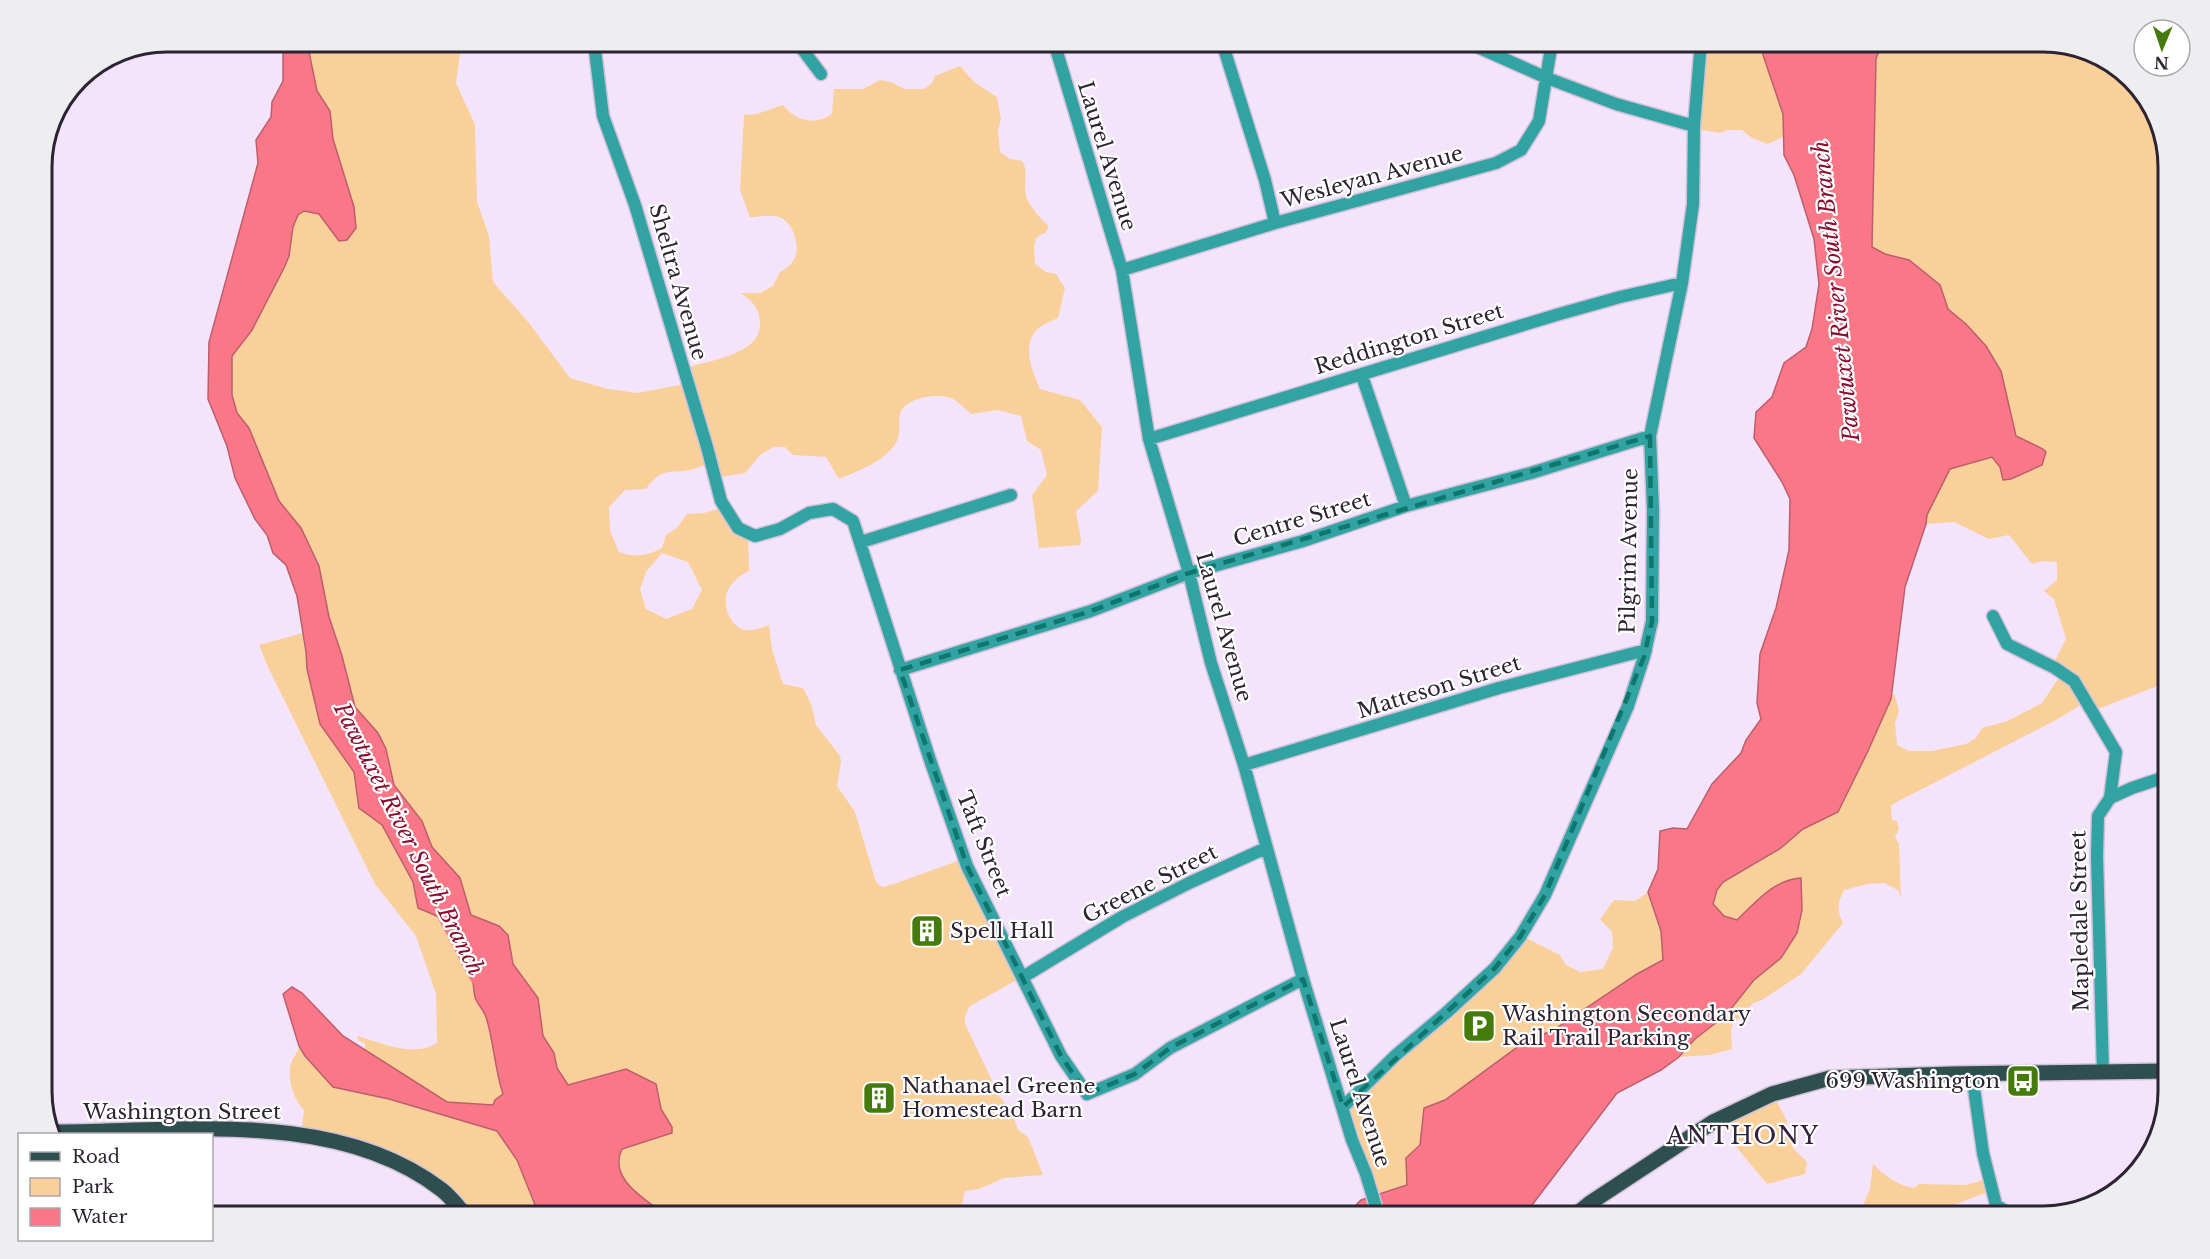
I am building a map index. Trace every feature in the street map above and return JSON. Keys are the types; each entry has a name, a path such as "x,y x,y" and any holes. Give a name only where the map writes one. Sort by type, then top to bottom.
{"main road":[{"path":"1585,1207 1713,1122 1772,1094 1830,1078 1972,1074 2158,1075"},
{"name":"Washington Street","path":"60,1132 169,1130 281,1132 342,1144 393,1160 443,1191 458,1207"}],"street":[{"name":"Sheltra Avenue","path":"595,52 603,116 635,206 721,501 738,528 754,536 780,529 809,513 833,509"},
{"path":"804,52 821,74"},
{"name":"Laurel Avenue","path":"1057,52 1122,270 1149,439 1189,573 1211,663 1244,765 1303,979 1352,1140 1376,1207"},
{"path":"1225,52 1266,180 1275,223"},
{"path":"1488,52 1547,78 1616,104 1694,126"},
{"name":"Wesleyan Avenue","path":"1122,270 1275,223 1496,164 1521,150 1539,121 1551,52"},
{"name":"Pilgrim Avenue","path":"1343,1107 1396,1055 1495,968 1520,937 1545,895 1628,706 1646,650 1652,621 1653,510 1650,436 1682,283 1693,204 1694,126 1700,52"},
{"name":"Reddington Street","path":"1149,439 1577,309 1682,283"},
{"path":"1362,375 1406,506"},
{"name":"Centre Street","path":"900,670 1092,611 1189,573 1303,541 1406,506 1531,473 1650,436"},
{"path":"861,542 1011,495"},
{"name":"Taft Street","path":"833,509 853,522 861,542 877,601 967,866 1061,1056 1087,1094 1135,1074 1170,1048 1303,979"},
{"name":"Mapledale Street","path":"1992,616 2007,644 2055,668 2074,681 2116,752 2110,798 2098,816 2103,1073"},
{"name":"Matteson Street","path":"1244,765 1499,688 1646,650"},
{"path":"2110,798 2158,779"},
{"name":"Greene Street","path":"1023,977 1122,917 1266,848"},
{"path":"1972,1074 1983,1152 1996,1205 1999,1207"}],"highlighted area":[{"path":"1650,436 1652,621 1644,657 1545,895 1520,937 1495,968 1343,1107 1303,979 1170,1048 1135,1074 1087,1094 1061,1056 967,866 900,670 1091,611 1189,573"}],"green space":[{"path":"309,52 462,52 460,53 456,83 475,125 477,202 489,236 493,282 529,323 570,378 608,389 638,393 685,384 685,368 720,359 743,349 752,342 758,334 759,317 755,305 741,293 760,293 773,286 780,272 795,258 797,250 795,238 788,223 776,216 750,217 740,190 744,115 757,114 783,105 799,118 819,120 832,114 834,89 863,89 880,80 891,82 904,89 924,89 932,83 935,76 960,66 974,82 997,97 1001,119 998,131 1000,152 1010,159 1022,161 1025,169 1027,198 1035,212 1049,226 1046,232 1036,238 1035,264 1046,272 1056,274 1065,288 1058,318 1040,327 1030,340 1029,348 1034,373 1040,389 1080,400 1102,427 1098,491 1076,511 1080,545 1039,548 1032,495 1047,475 1041,450 1027,441 1021,416 998,410 971,414 953,399 940,396 915,400 903,408 900,414 897,441 886,455 863,469 839,479 826,457 793,455 785,447 774,447 761,454 745,473 715,478 708,464 690,470 662,474 646,489 625,490 609,507 610,531 619,552 630,555 651,553 662,548 666,535 677,528 687,514 704,513 722,508 748,535 749,571 737,579 728,590 726,608 728,614 735,624 745,630 754,630 769,625 772,649 783,684 803,688 811,704 816,725 840,756 837,786 855,812 876,882 882,887 894,884 966,858 1022,977 970,1006 965,1016 965,1024 1000,1097 1012,1112 1018,1130 1028,1137 1043,1175 1004,1178 979,1189 965,1191 963,1207 655,1207 638,1194 624,1178 619,1160 622,1149 672,1127 661,1109 656,1084 620,1070 568,1085 557,1068 554,1053 543,1036 538,998 513,964 508,935 499,926 471,915 460,878 432,847 422,821 394,785 386,749 378,733 355,707 342,656 301,528 279,501 249,428 237,413 232,395 232,356 252,330 284,268 298,215 304,210 319,214 339,241 356,228 354,207 333,139 330,111 317,91","holes":["662,553 688,562 702,590 692,609 666,619 646,609 640,589 646,572"]},
{"path":"1700,52 1764,52 1783,114 1783,137 1768,144 1752,138 1742,130 1727,130 1721,133 1694,129"},
{"path":"1878,52 2042,52 2072,56 2100,68 2124,86 2142,110 2149,124 2157,160 2158,686 2095,710 2084,703 2058,719 1891,805 1892,820 1897,821 1899,829 1895,837 1899,844 1901,899 1899,891 1885,883 1868,884 1844,890 1839,906 1839,914 1843,923 1801,974 1762,1000 1753,1003 1742,1017 1734,1021 1731,1029 1732,1049 1710,1055 1679,1057 1695,1039 1726,1015 1754,980 1781,958 1797,933 1802,910 1801,878 1770,889 1737,921 1724,916 1713,904 1717,890 1723,882 1781,848 1803,829 1838,812 1868,751 1892,694 1895,695 1899,711 1895,723 1897,745 1909,751 1932,751 1966,744 1976,738 1982,728 2008,721 2042,703 2060,676 2052,666 2066,639 2054,599 2044,591 2057,580 2057,562 2042,561 2032,564 2009,535 1989,539 1954,522 1926,524 1927,515 1950,469 1992,457 2000,467 2003,479 2043,448 2016,436 2001,371 1967,324 1948,309 1940,285 1909,260 1885,254 1872,247 1876,59"},
{"path":"303,633 307,669 320,724 354,772 359,808 382,825 413,882 418,908 452,925 465,941 470,957 475,997 486,1017 503,1094 495,1100 493,1105 447,1102 365,1050 365,1044 358,1040 357,1036 408,1049 428,1047 437,1043 436,994 416,936 375,884 259,645"},
{"path":"1648,892 1661,931 1663,960 1637,974 1552,1031 1527,1040 1445,1100 1424,1108 1420,1146 1406,1158 1407,1185 1372,1195 1344,1111 1524,937 1560,955 1566,965 1580,972 1603,969 1613,948 1612,932 1600,919 1614,900 1635,901"},
{"path":"299,1046 333,1087 389,1099 498,1131 517,1160 536,1207 455,1207 420,1177 301,1135 304,1110 290,1082 291,1063"},
{"path":"1774,1096 1787,1121 1788,1134 1793,1148 1807,1162 1805,1174 1767,1184 1737,1148 1727,1121"},
{"path":"1873,1164 1892,1179 1908,1187 1914,1188 1919,1184 1966,1185 1987,1179 1991,1191 1948,1207 1862,1207 1870,1189"}],"water":[{"path":"283,52 309,52 317,91 330,111 333,139 354,207 356,228 347,240 339,241 319,214 304,211 298,215 284,268 252,330 232,356 232,395 237,413 249,428 279,501 301,528 319,566 329,617 355,707 378,733 386,749 394,785 422,821 432,847 460,878 471,915 499,926 508,935 513,964 538,998 543,1036 554,1053 557,1068 568,1085 626,1069 656,1084 661,1109 672,1127 672,1133 622,1149 619,1159 620,1169 630,1186 655,1207 536,1207 517,1160 497,1131 389,1099 333,1087 299,1046 283,994 292,987 302,993 343,1036 447,1102 493,1105 495,1100 503,1094 489,1026 475,997 470,957 465,941 452,925 418,908 413,882 382,825 359,808 354,772 320,724 307,669 297,596 286,565 273,553 267,535 255,519 235,478 227,446 208,399 209,342 258,163 256,140 271,117 272,102 283,81"},
{"path":"1763,52 1878,52 1876,59 1872,247 1885,254 1909,260 1940,285 1948,309 1966,324 1986,346 2001,371 2016,436 2046,452 2042,465 2011,479 2003,480 2000,467 1992,457 1950,469 1927,515 1905,587 1891,699 1838,812 1803,829 1781,848 1723,882 1717,890 1713,904 1724,916 1737,920 1773,887 1801,878 1802,910 1797,933 1781,958 1754,980 1726,1015 1695,1039 1679,1057 1661,1070 1617,1093 1531,1207 1354,1207 1361,1200 1407,1185 1406,1158 1420,1145 1424,1108 1445,1100 1527,1040 1552,1031 1637,974 1663,960 1661,931 1648,892 1658,869 1660,831 1673,828 1687,829 1712,784 1741,753 1746,740 1761,719 1757,703 1760,654 1776,608 1789,550 1790,499 1754,438 1756,412 1772,397 1784,363 1806,347 1812,329 1819,284 1814,239 1794,175 1784,155 1783,114"}],"waterway":[{"name":"Pawtuxet River South Branch","path":"444,906 480,975"}],"place":[{"name":"Spell Hall","path":"927,931"},
{"name":"Washington Secondary Rail Trail Parking","path":"1479,1026"},
{"name":"699 Washington","path":"2023,1081"},
{"name":"Nathanael Greene Homestead Barn","path":"879,1098"}],"district":[{"name":"ANTHONY","path":"1743,1135"}]}
